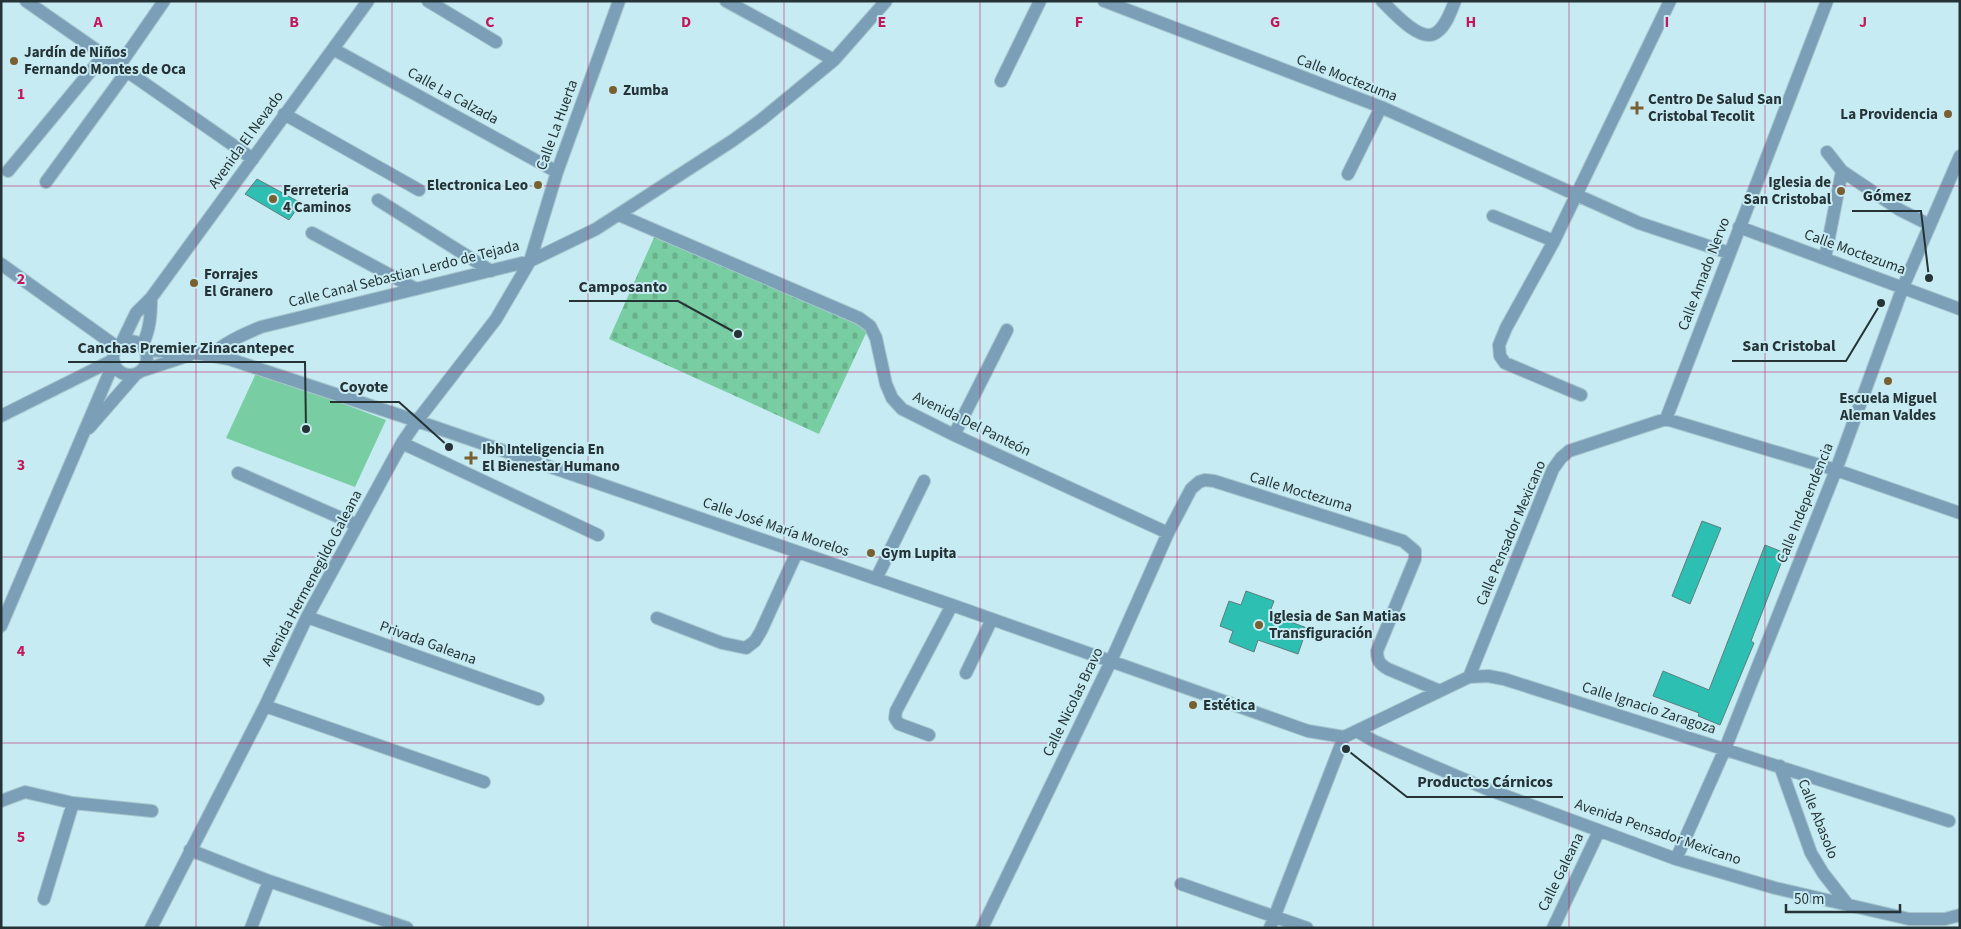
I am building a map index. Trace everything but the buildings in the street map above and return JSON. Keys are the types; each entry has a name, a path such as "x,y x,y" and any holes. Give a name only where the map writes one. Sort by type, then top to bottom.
{"street":[{"path":"26,1 253,159"},
{"path":"46,182 123,68 164,1"},
{"name":"Avenida El Nevado","path":"1,626 85,432 116,353 136,313 151,298 368,1"},
{"path":"428,1 496,42"},
{"name":"Calle La Huerta","path":"530,261 557,172 619,1"},
{"path":"726,1 834,60"},
{"name":"Calle Canal Sebastian Lerdo de Tejada","path":"211,355 237,337 261,327 530,261 567,244 619,215 739,136 834,60 886,1"},
{"path":"1001,81 1040,1"},
{"name":"Calle Moctezuma","path":"1104,1 1134,7 1381,107 1639,223 1729,253"},
{"path":"1382,1 1409,26 1421,34 1432,36 1438,32 1455,1"},
{"path":"1581,394 1505,363 1500,356 1499,345 1506,328 1554,240 1575,193 1670,1"},
{"name":"Calle Amado Nervo","path":"1666,419 1827,1"},
{"name":"Calle La Calzada","path":"334,49 557,172"},
{"path":"8,171 104,55"},
{"path":"1348,174 1381,107"},
{"path":"284,114 419,190"},
{"path":"1827,152 1842,171 1900,210 1930,225"},
{"name":"Calle Independencia","path":"1676,859 1725,749 1836,470 1903,287 1960,156"},
{"path":"1825,258 1842,171"},
{"path":"378,200 491,271"},
{"name":"Avenida Del Panteón","path":"619,215 859,318 870,326 876,338 886,384 892,398 902,409 954,435 1168,533"},
{"path":"1493,216 1554,240"},
{"name":"Calle Moctezuma","path":"1739,227 1960,310"},
{"path":"312,233 416,289"},
{"name":"Avenida Hermenegildo Galeana","path":"151,928 265,706 307,617 402,443 496,319 530,261"},
{"path":"1,264 116,353"},
{"path":"85,432 139,373 147,361 143,348 150,323 151,298"},
{"path":"954,435 1008,330"},
{"path":"1,416 134,342 143,348"},
{"name":"Calle José María Morelos","path":"143,348 211,355 228,359 417,421 1308,730 1344,737"},
{"path":"116,353 116,368 125,374 139,373"},
{"name":"Calle José María Morelos","path":"139,373 194,353"},
{"path":"1666,419 1836,470 1960,513"},
{"name":"Calle Pensador Mexicano","path":"1469,678 1553,469 1561,458 1569,451 1584,445 1666,419"},
{"path":"402,443 598,535"},
{"path":"238,473 357,525"},
{"name":"Calle Moctezuma","path":"1191,489 1199,482 1205,480 1214,481 1404,541 1415,551 1415,559 1377,650 1377,658 1380,664 1388,669 1440,690"},
{"path":"876,579 924,481"},
{"name":"Calle Nicolas Bravo","path":"982,928 1111,661 1168,533 1191,489"},
{"path":"657,618 722,644 746,648 755,641 762,631 798,552"},
{"path":"928,735 900,724 895,718 896,711 952,605"},
{"name":"Privada Galeana","path":"307,617 538,699"},
{"path":"966,673 992,619"},
{"name":"Calle Ignacio Zaragoza","path":"1344,737 1358,732 1440,690 1469,678 1488,676 1504,679 1949,821"},
{"path":"265,706 484,782"},
{"name":"Avenida Pensador Mexicano","path":"1358,732 1374,742 1487,789 1676,859 1775,888 1848,905 1913,924 1960,915"},
{"path":"1273,922 1344,737"},
{"name":"Calle Abasolo","path":"1780,766 1811,853 1823,873 1848,905"},
{"path":"1,801 24,792 73,803 152,811"},
{"path":"44,899 73,803"},
{"name":"Calle Galeana","path":"1553,928 1599,831"},
{"path":"190,850 269,881 407,928"},
{"path":"251,928 269,881"},
{"path":"1181,884 1273,922 1307,928"}],"green space":[{"path":"656,233 868,329 819,434 609,339"},
{"path":"257,371 386,420 355,487 226,438"}],"place":[{"name":"Jardín de Niños Fernando Montes de Oca","path":"14,61"},
{"name":"Zumba","path":"613,90"},
{"name":"Centro De Salud San Cristobal Tecolit","path":"1637,108"},
{"name":"La Providencia","path":"1948,114"},
{"name":"Electronica Leo","path":"538,185"},
{"name":"Iglesia de San Cristobal","path":"1841,191"},
{"name":"Ferreteria 4 Caminos","path":"273,199"},
{"name":"Gómez","path":"1929,278"},
{"name":"Forrajes El Granero","path":"194,283"},
{"name":"San Cristobal","path":"1881,303"},
{"name":"Camposanto","path":"738,334"},
{"name":"Escuela Miguel Aleman Valdes","path":"1888,381"},
{"name":"Canchas Premier Zinacantepec","path":"306,429"},
{"name":"Coyote","path":"449,447"},
{"name":"Ibh Inteligencia En El Bienestar Humano","path":"471,458"},
{"name":"Gym Lupita","path":"871,553"},
{"name":"Iglesia de San Matias Transfiguración","path":"1259,625"},
{"name":"Estética","path":"1193,705"},
{"name":"Productos Cárnicos","path":"1346,749"}]}
